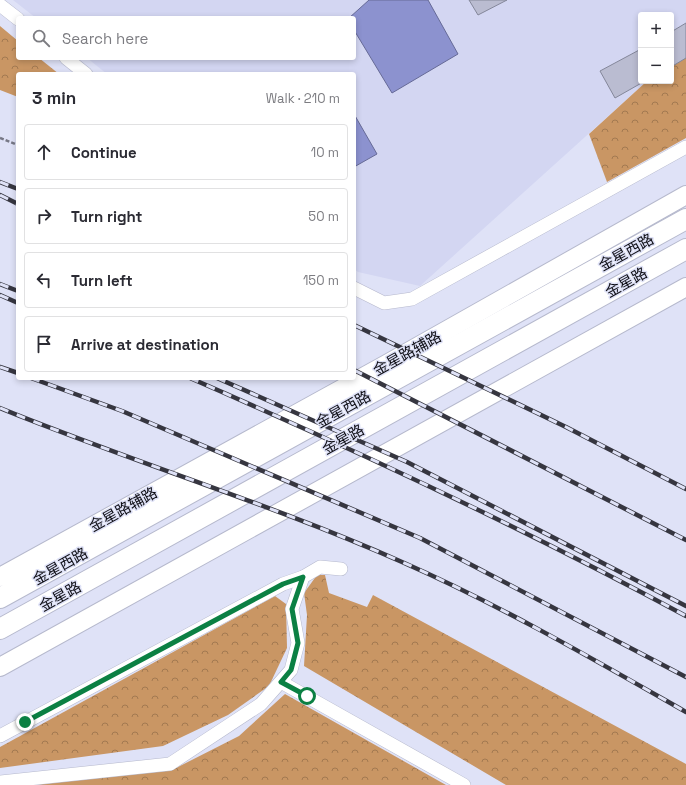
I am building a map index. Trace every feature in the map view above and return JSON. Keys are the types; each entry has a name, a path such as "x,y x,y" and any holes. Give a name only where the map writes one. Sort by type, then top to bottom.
{"main road":[{"name":"金星西路","path":"0,598 686,219"},
{"name":"金星路","path":"0,629 686,249"}],"street":[{"path":"0,5 16,17"},
{"path":"68,60 84,72"},
{"path":"356,289 384,303 412,299 686,147"},
{"name":"金星路辅路","path":"0,577 385,365 686,195"},
{"path":"0,667 686,287"},
{"path":"0,736 283,584 303,577 320,567 341,569"},
{"path":"0,782 170,764 261,704 291,670 298,643 292,609 303,577"},
{"path":"281,682 464,785"}],"path":[{"path":"0,138 16,144"}],"shaded area":[{"path":"13,0 686,0 686,46 674,57 674,12 638,12 638,84 644,84 420,286 356,270 356,72 104,72 90,60 356,60 356,16 33,16"}],"green space":[{"path":"0,26 16,39 16,60 42,60 56,72 16,72 16,96 0,90"},
{"path":"686,46 686,138 607,182 589,134 644,84 674,84 674,57"},
{"path":"317,575 325,575 329,593 367,607 373,595 686,764 686,785 506,785 304,666 307,615 304,593"},
{"path":"275,596 286,604 287,648 269,686 228,715 163,746 0,768 0,747"},
{"path":"285,694 446,785 27,785 176,768 239,736"}],"water":[{"path":"369,0 428,0 458,54 392,93 356,33 356,16 351,16"},
{"path":"356,117 377,154 356,166"}],"building":[{"path":"469,0 507,0 478,15"},
{"path":"686,23 686,58 674,65 674,48 674,30"},
{"path":"638,51 638,84 640,84 615,98 600,71"}],"railway":[{"path":"0,182 16,188"},
{"path":"0,195 16,203"},
{"path":"0,284 16,290"},
{"path":"0,295 16,302"},
{"path":"356,326 566,427 686,489"},
{"path":"0,367 16,372"},
{"path":"356,371 686,540"},
{"path":"37,380 122,411 420,538 686,677"},
{"path":"194,380 378,462 441,492 564,552 686,616"},
{"path":"222,380 407,462 686,606"},
{"path":"0,408 100,447 303,521 402,562 510,614 686,712"}],"route":[{"path":"25,722 283,584 303,577 292,609 298,643 291,670 281,682 307,696"}]}
